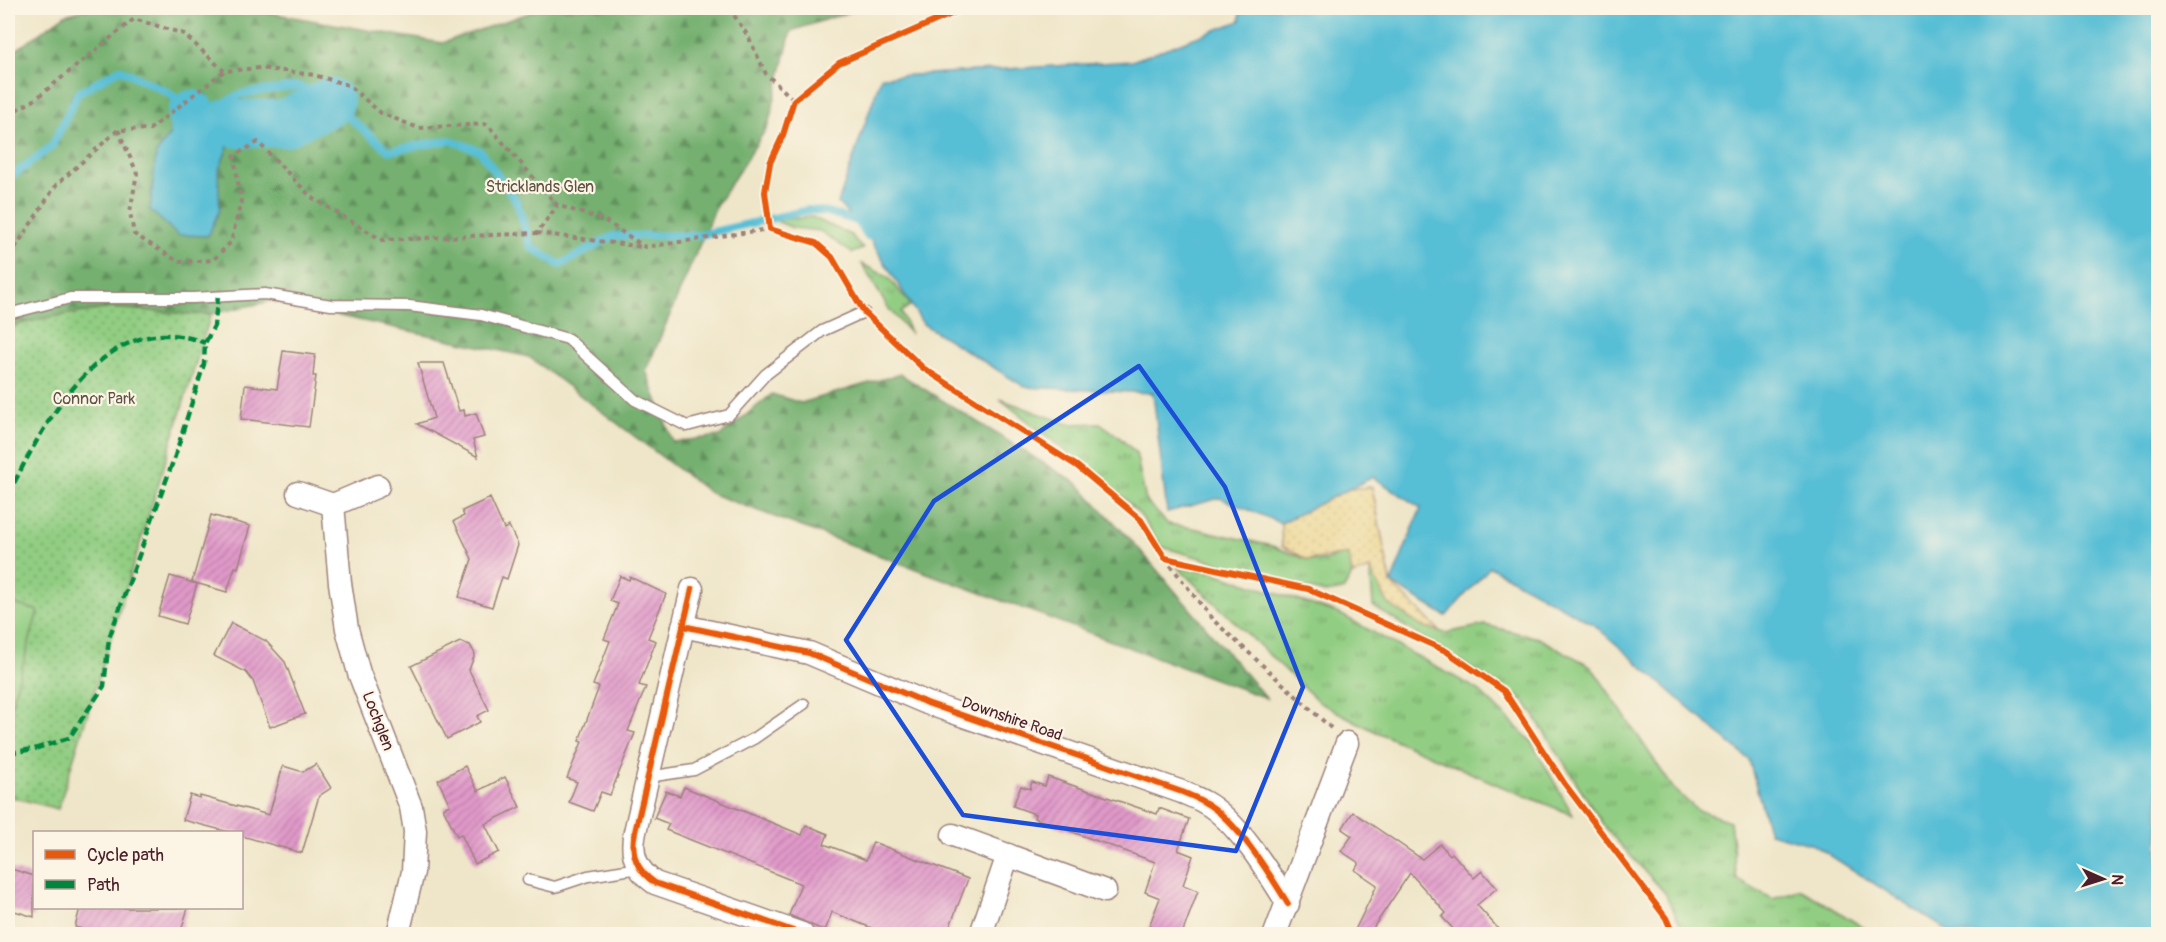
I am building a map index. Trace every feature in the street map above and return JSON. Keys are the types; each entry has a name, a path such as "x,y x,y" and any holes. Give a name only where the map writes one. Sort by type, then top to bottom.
{"street":[{"path":"298,493 333,505 378,486"},
{"name":"Lochglen","path":"333,505 347,629 359,673 406,790 416,831 413,872 398,934"},
{"path":"692,589 632,844 634,856 646,877 667,888 802,934"},
{"name":"Downshire Road","path":"683,626 809,652 927,703 1205,802 1218,812 1248,844 1287,904"},
{"path":"1275,934 1347,742"},
{"path":"953,835 1105,891"},
{"path":"981,934 1008,855"}],"lane":[{"path":"8,314 70,298 193,298 265,294 331,305 409,306 481,315 568,339 635,400 687,426 729,415 765,375 822,331 864,312"},
{"path":"648,777 694,770 755,738 804,704"},
{"path":"528,880 555,887 588,876 639,868"}],"path":[{"path":"729,8 748,36 766,74 794,100"},
{"path":"770,229 765,192 770,163 783,135 794,100 839,63 964,8"},
{"path":"8,114 33,101 134,19 184,34 224,71"},
{"path":"8,253 13,251 56,185 118,130 150,129 224,71 260,68 315,75 348,85 381,113 418,128 487,124 557,205 607,222 644,246"},
{"path":"118,130 136,173 130,212 134,234 179,262 213,260 231,242 241,201 234,156 258,142 311,197 382,240 536,233 644,246 770,229 816,243 832,257 864,312 923,368 1077,466 1141,520 1165,558 1212,619 1347,742"},
{"path":"536,233 557,205"},
{"path":"1165,558 1308,589 1446,651 1504,691 1564,783 1666,918 1673,934"}],"highlighted area":[{"path":"1139,366 1225,487 1303,687 1236,851 963,815 846,640 934,501"}],"green space":[{"name":"Stricklands Glen","path":"91,8 242,8 442,43 543,8 861,8 791,31 768,126 716,206 646,371 673,442 720,436 772,394 801,403 900,374 1079,485 1140,550 1266,698 710,493 529,357 271,301 211,314 111,308 45,318 8,327 8,56 65,15"},
{"path":"812,217 851,235 863,249 852,253 820,231 793,228 774,220"},
{"path":"862,264 888,277 911,305 901,312 911,334 888,308"},
{"name":"Connor Park","path":"111,308 211,314 58,809 8,796 8,327 45,318"},
{"path":"1000,399 1068,424 1100,423 1118,436 1136,453 1146,501 1168,524 1272,546 1308,560 1323,561 1349,553 1352,575 1343,590 1325,593 1162,547 1141,516 1122,496"},
{"path":"1178,568 1215,573 1340,614 1477,689 1531,741 1573,815 1372,730 1320,703"},
{"path":"1370,569 1388,603 1421,626 1445,633 1485,625 1538,638 1591,666 1673,788 1697,810 1730,821 1737,880 1773,899 1799,889 1875,934 1685,934 1665,893 1606,829 1526,703 1373,606"},
{"path":"8,602 38,611 8,717"}],"sand":[{"path":"1372,487 1391,583 1440,631 1421,626 1388,603 1370,569 1352,575 1349,554 1308,560 1282,546 1281,523 1349,489"}],"water":[{"path":"1240,8 2158,8 2158,934 1953,934 1814,845 1769,833 1749,760 1593,624 1490,567 1446,616 1391,583 1421,508 1373,477 1281,523 1220,498 1167,512 1153,393 1025,387 923,324 868,236 838,203 881,77 1132,61 1240,21"},
{"path":"237,124 218,172 220,209 208,236 178,235 150,210 156,154 170,134"}],"building":[{"path":"283,351 315,355 313,376 316,376 309,427 241,419 245,385 277,389"},
{"path":"418,363 444,363 459,411 464,410 465,416 476,413 484,437 473,440 478,457 417,424 434,418"},
{"path":"490,498 504,529 509,526 518,545 507,579 502,577 492,607 459,597 472,559 454,521 464,516 462,511"},
{"path":"211,515 250,526 238,568 235,567 227,592 192,582"},
{"path":"170,576 197,584 185,624 158,616"},
{"path":"620,576 629,580 630,577 666,594 648,638 656,641 639,685 646,687 628,731 635,733 610,795 601,792 593,811 569,802 577,782 567,778 582,742 579,741 599,687 593,685 610,641 604,639 618,604 610,601"},
{"path":"231,623 266,641 285,662 305,714 270,727 253,681 246,672 214,656"},
{"path":"460,642 470,645 475,654 469,670 489,710 477,716 480,722 447,739 411,666"},
{"path":"316,764 331,788 319,796 302,853 243,836 243,831 225,831 183,820 190,795 269,815 283,766 303,772"},
{"path":"465,766 478,791 505,777 520,807 485,824 499,852 475,864 461,834 457,836 443,808 450,805 438,780"},
{"path":"1048,777 1157,814 1159,808 1189,819 1178,850 1193,856 1183,885 1198,891 1182,934 1162,934 1148,929 1160,898 1145,892 1155,862 1034,818 1035,814 1013,806 1021,786 1030,789 1032,782 1045,786"},
{"path":"684,787 802,835 806,825 828,834 824,844 866,860 873,842 968,879 947,934 872,934 874,929 832,912 825,931 789,915 801,884 666,830 669,824 654,818 666,791 680,796"},
{"path":"1353,812 1422,859 1440,844 1450,855 1452,853 1474,878 1482,871 1497,888 1477,905 1503,934 1458,934 1442,917 1446,913 1410,873 1369,934 1354,932 1377,885 1355,870 1359,863 1341,851 1352,836 1342,829"},
{"path":"8,868 33,876 34,917 8,909"},
{"path":"80,909 188,909 180,934 101,934 75,927"}],"waterway":[{"path":"8,179 52,146 78,93 120,69 169,93 192,114 224,103 241,94 299,86 330,102 389,151 450,140 480,151 517,202 531,247 560,265 613,236 700,235 808,210 827,212 857,221 868,236"},
{"path":"237,124 285,123 330,102"},
{"path":"192,114 194,131"}],"marked path":[{"path":"8,753 34,749 69,738 104,686 109,638 175,456 204,364 205,343 214,326 218,297"},
{"path":"8,495 40,435 60,405 83,377 109,355 138,340 170,335 205,343"}],"cycle path":[{"path":"965,8 839,63 794,100 783,135 770,163 765,192 770,229 816,243 832,257 864,312 923,368 1077,466 1141,520 1165,558 1308,589 1446,651 1504,691 1564,783 1666,918 1673,934"},
{"path":"692,589 635,832 633,847 636,861 643,873 655,883 802,934"},
{"path":"683,626 809,653 927,703 1196,798 1216,810 1240,834 1288,904"}]}
